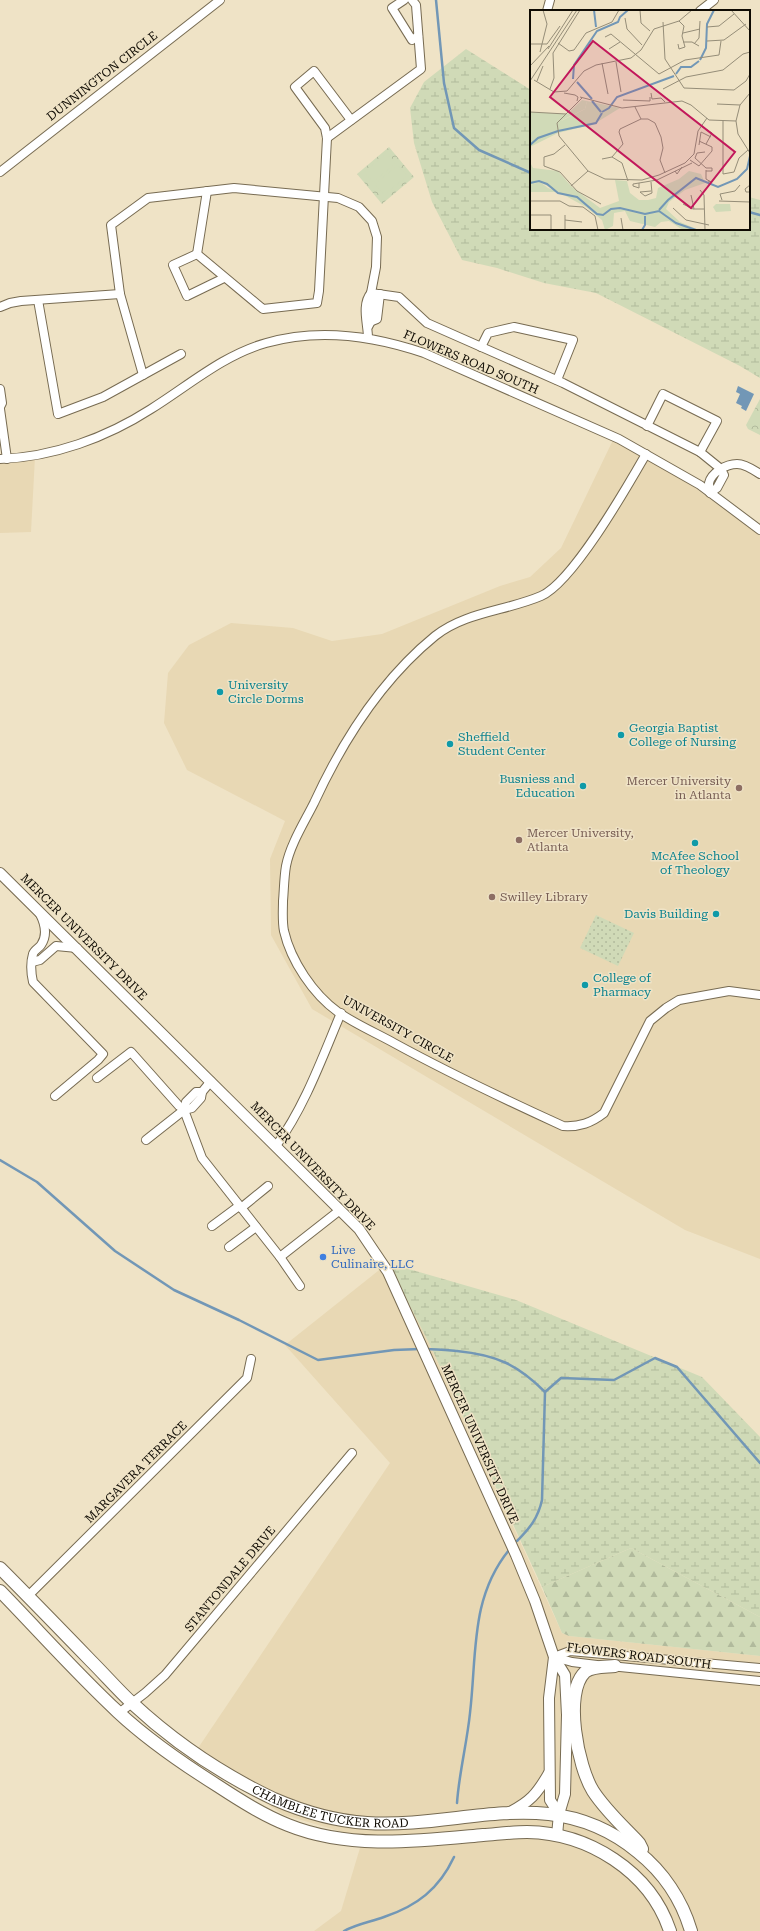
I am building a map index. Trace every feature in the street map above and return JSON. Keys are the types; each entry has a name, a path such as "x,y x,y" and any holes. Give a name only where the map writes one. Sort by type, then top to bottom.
{"main road":[{"name":"CHAMBLEE TUCKER ROAD","path":"0,1568 132,1704 183,1744 228,1775 275,1799 314,1814 339,1820 368,1823 400,1823 521,1812 559,1814 597,1826 624,1841 648,1861 668,1883 677,1899 691,1931"},
{"name":"CHAMBLEE TUCKER ROAD","path":"0,1591 119,1713 178,1761 254,1809 289,1825 309,1832 365,1842 416,1841 527,1832 556,1835 574,1839 603,1851 628,1869 646,1888 659,1908 670,1931"},
{"path":"615,1666 590,1669 585,1672 576,1686 575,1731 578,1755 593,1790 607,1811 639,1843 648,1861"}],"street":[{"name":"DUNNINGTON CIRCLE","path":"0,172 220,0"},
{"path":"404,0 392,8 412,40 418,36"},
{"path":"327,138 421,69 416,5 412,0"},
{"path":"547,10 550,0"},
{"path":"701,10 714,0"},
{"path":"197,254 263,309 317,303 327,138 325,128 295,87 314,71 351,120"},
{"path":"143,375 120,294 111,225 148,198 234,188 338,198 359,207 372,221 376,237 376,267 372,293 374,298 368,338"},
{"path":"197,254 207,191"},
{"path":"197,254 174,265 187,296 224,278"},
{"path":"372,293 399,297 427,323 557,380 700,452 721,469 724,475 717,488 710,493"},
{"path":"0,307 10,303 120,294"},
{"path":"370,324 377,319 380,294"},
{"path":"38,300 58,414 103,397 181,354"},
{"path":"481,347 488,333 514,327 573,340 557,380"},
{"name":"FLOWERS ROAD SOUTH","path":"3,459 38,456 103,435 151,409 223,362 266,343 290,338 320,335 368,338 393,343 424,353 619,439 710,493 760,530"},
{"path":"0,389 2,402 0,408 3,459"},
{"path":"647,426 663,394 717,421 700,452"},
{"name":"UNIVERSITY CIRCLE","path":"646,454 618,503 561,581 543,596 467,618 438,634 416,652 388,683 357,723 326,775 286,865 283,910 284,930 302,972 319,994 340,1013 428,1062 563,1126 574,1126 595,1121 604,1113 650,1021 666,1008 679,1000 729,991 760,995"},
{"path":"721,469 736,464 752,469 760,474"},
{"name":"MERCER UNIVERSITY DRIVE","path":"0,873 359,1229 388,1272 516,1555 535,1601 554,1657 565,1675 567,1701 565,1794 559,1814 556,1835"},
{"path":"39,910 45,924 46,936 33,954 30,971 33,982 102,1054 98,1060 56,1096"},
{"path":"43,942 51,950"},
{"path":"32,962 40,960 56,946 77,948"},
{"path":"276,1146 286,1133 306,1094 340,1013"},
{"path":"97,1078 131,1052 178,1106 184,1110 202,1158 300,1286"},
{"path":"146,1140 184,1110 192,1108 201,1098 202,1092 211,1081"},
{"path":"212,1226 268,1186"},
{"path":"280,1258 340,1210"},
{"path":"229,1247 256,1227"},
{"name":"MARGAVERA TERRACE","path":"28,1596 247,1378 251,1359"},
{"name":"STANTONDALE DRIVE","path":"119,1713 132,1704 165,1675 352,1453"},
{"name":"FLOWERS ROAD SOUTH","path":"554,1657 568,1651 760,1668"},
{"name":"FLOWERS ROAD SOUTH","path":"554,1657 572,1662 760,1682"},
{"name":"MERCER UNIVERSITY DRIVE","path":"554,1657 549,1698 550,1801 559,1814"},
{"path":"508,1813 526,1804 534,1797 550,1771"}],"shaded area":[{"name":"Mercer University, Atlanta","path":"613,440 666,467 760,535 760,1259 685,1230 312,1009 271,935 270,859 285,821 187,770 164,723 168,673 189,645 231,623 293,628 332,641 382,634 500,586 530,577 561,548"},
{"path":"35,457 31,532 0,533 0,460"},
{"path":"388,1263 430,1345 562,1633 569,1636 760,1656 760,1931 314,1931 341,1911 363,1838 284,1815 225,1777 190,1760 390,1463 285,1345"}],"green space":[{"path":"466,49 530,89 530,230 750,230 750,197 760,200 760,378 740,366 596,293 544,283 497,268 462,260 432,202 414,143 410,108 424,82"},
{"path":"389,147 414,177 382,204 357,174"},
{"path":"387,153 396,163 373,182 364,172"},
{"path":"398,165 407,176 384,195 375,184"},
{"path":"760,399 760,435 748,429 746,425"},
{"path":"596,915 634,933 618,966 580,948"},
{"path":"388,1263 516,1300 702,1377 760,1437 760,1617 631,1548 542,1587 430,1345"},
{"path":"631,1548 760,1617 760,1656 569,1636 562,1633 542,1587"}],"water":[{"path":"738,386 754,394 746,411 741,408 742,406 736,403 740,394 736,392"}],"waterway":[{"path":"436,0 444,83 454,128 479,150 530,173"},
{"path":"750,212 760,215"},
{"path":"0,1160 37,1182 115,1251 174,1290 239,1320 318,1360 394,1350 420,1349"},
{"path":"425,1349 471,1353 495,1358 525,1374 545,1392"},
{"path":"517,1541 533,1522 542,1500 545,1392 561,1378 614,1380 655,1358 677,1367 760,1463"},
{"path":"457,1803 459,1780 469,1724 475,1648 481,1607 487,1587 496,1568 509,1550"},
{"path":"344,1931 396,1913 417,1902 434,1887 454,1857"}],"place":[{"name":"University Circle Dorms","path":"220,692"},
{"name":"Georgia Baptist College of Nursing","path":"621,735"},
{"name":"Sheffield Student Center","path":"450,744"},
{"name":"Busniess and Education","path":"583,786"},
{"name":"Mercer University in Atlanta","path":"739,788"},
{"name":"Mercer University, Atlanta","path":"519,840"},
{"name":"McAfee School of Theology","path":"695,843"},
{"name":"Swilley Library","path":"492,897"},
{"name":"Davis Building","path":"716,914"},
{"name":"College of Pharmacy","path":"585,985"},
{"name":"Live Culinaire, LLC","path":"323,1257"}]}
